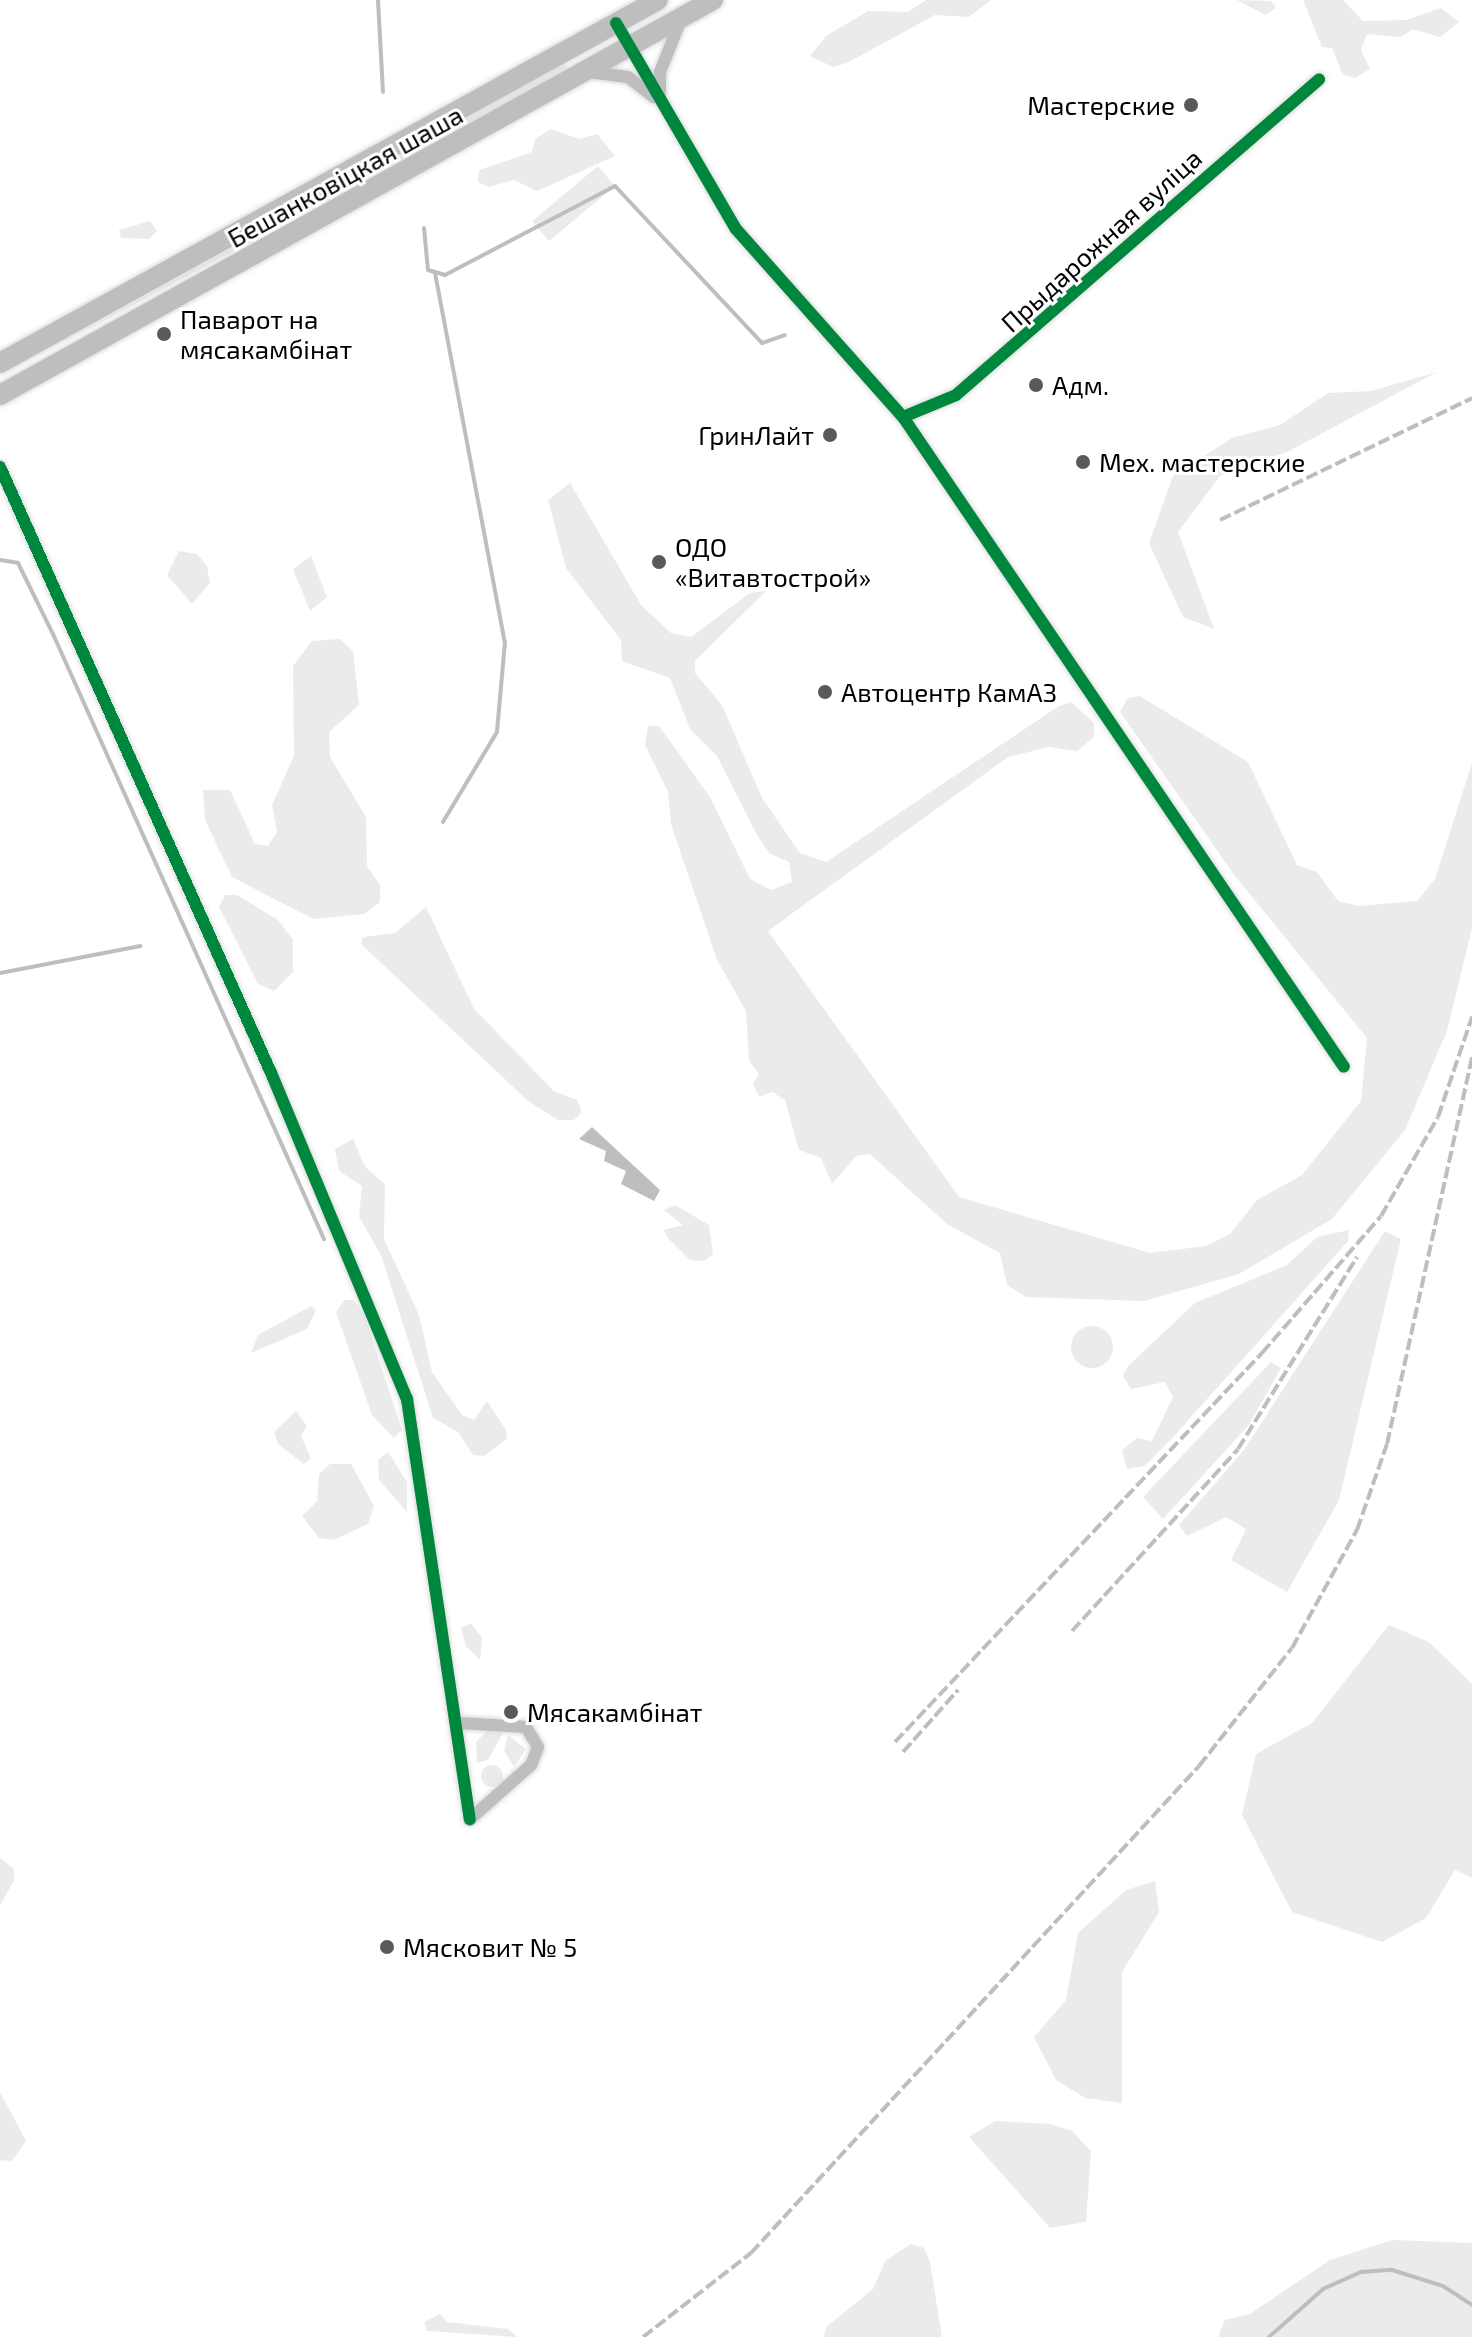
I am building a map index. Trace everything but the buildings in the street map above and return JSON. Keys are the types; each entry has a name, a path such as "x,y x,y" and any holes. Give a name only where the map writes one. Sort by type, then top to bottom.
{"main road":[{"name":"Бешанковіцкая шаша","path":"0,363 658,0"},
{"name":"Бешанковіцкая шаша","path":"0,395 630,49 713,0"}],"street":[{"path":"660,103 660,72 683,18"},
{"path":"616,23 736,229 903,417 1344,1067"},
{"path":"588,72 628,77 660,103"},
{"name":"Прыдарожная вуліца","path":"903,417 956,395 1319,80"},
{"path":"0,467 393,1359 426,1496 460,1723 470,1819 531,1765 538,1747 518,1725 460,1723"}],"shaded area":[{"path":"926,0 991,0 969,17 935,15 847,63 833,67 810,56 826,36 868,11 908,12"},
{"path":"1237,0 1271,1 1276,8 1265,15"},
{"path":"1303,0 1343,0 1363,21 1406,20 1441,8 1459,22 1440,37 1413,29 1401,37 1367,34 1361,50 1370,69 1355,78 1343,75 1332,48 1322,47"},
{"path":"563,61 568,69 448,137 51,349"},
{"path":"551,129 579,139 597,134 615,156 537,191 514,180 489,187 478,182 479,170 532,152 535,139"},
{"path":"598,166 615,186 549,241 532,221"},
{"path":"150,221 157,231 149,239 121,238 119,230"},
{"path":"1437,372 1289,451 1220,476 1178,532 1214,629 1183,617 1149,543 1173,476 1232,438 1280,425 1328,393 1371,391"},
{"path":"570,483 641,605 671,633 691,637 750,593 766,591 695,661 695,673 722,705 762,798 800,853 826,862 1059,706 1071,702 1094,723 1094,737 1077,751 1049,747 1008,757 768,931 959,1197 1150,1253 1206,1246 1230,1234 1257,1200 1302,1175 1361,1101 1367,1038 1235,876 1120,712 1128,698 1140,696 1248,762 1297,865 1317,872 1338,901 1359,906 1417,901 1435,879 1472,763 1472,928 1447,1031 1405,1130 1332,1219 1239,1274 1144,1301 1026,1297 1007,1285 1000,1253 947,1224 870,1154 856,1156 832,1184 821,1158 799,1150 785,1100 772,1092 759,1097 753,1084 759,1074 749,1061 746,1011 717,960 671,824 668,792 645,745 648,726 659,726 710,797 750,879 771,890 792,882 789,862 769,853 756,833 717,756 690,729 670,678 622,661 621,640 566,568 548,500"},
{"path":"179,551 197,554 207,566 210,583 192,604 167,575"},
{"path":"311,556 327,597 310,611 293,569"},
{"path":"340,639 353,651 359,705 329,732 330,757 366,817 367,866 380,885 380,902 364,914 313,919 232,877 205,820 203,790 230,790 255,844 268,846 277,832 272,805 294,756 293,666 312,641"},
{"path":"225,895 237,895 278,920 293,940 293,972 274,991 258,984 219,907"},
{"path":"426,907 474,1009 554,1091 577,1100 582,1112 574,1120 558,1120 528,1101 361,944 363,937 395,933"},
{"path":"592,1127 660,1190 654,1201 621,1184 626,1171 604,1161 606,1151 579,1139"},
{"path":"353,1139 365,1167 385,1184 384,1239 419,1315 432,1372 462,1415 474,1420 487,1401 506,1430 507,1439 484,1456 473,1455 458,1432 433,1418 381,1255 359,1217 362,1186 339,1171 335,1149"},
{"path":"675,1205 709,1225 713,1254 704,1261 690,1260 667,1237 664,1230 683,1225 664,1210"},
{"path":"1349,1230 1348,1241 1175,1435 1145,1466 1127,1469 1122,1450 1137,1438 1152,1441 1173,1397 1165,1382 1131,1389 1123,1376 1128,1366 1195,1303 1287,1265 1317,1237"},
{"path":"1385,1231 1401,1239 1339,1500 1287,1592 1231,1560 1246,1529 1226,1517 1187,1536 1179,1525 1244,1450"},
{"path":"344,1300 354,1300 364,1314 402,1430 394,1438 372,1415 336,1312"},
{"path":"311,1306 316,1310 307,1329 251,1353 258,1335"},
{"path":"1092,1326 1107,1332 1113,1347 1107,1362 1092,1368 1077,1362 1071,1347 1077,1332"},
{"path":"1271,1362 1281,1368 1248,1426 1163,1519 1143,1497"},
{"path":"296,1411 307,1426 301,1436 311,1458 304,1464 278,1444 274,1432"},
{"path":"388,1452 407,1482 407,1512 379,1480 378,1460"},
{"path":"330,1464 351,1464 374,1506 368,1524 334,1540 319,1538 302,1516 317,1501 319,1474"},
{"path":"471,1623 482,1638 480,1660 466,1646 461,1628"},
{"path":"1389,1625 1429,1642 1472,1684 1472,1878 1455,1870 1426,1918 1382,1942 1292,1912 1242,1815 1256,1754 1312,1723"},
{"path":"487,1731 503,1733 488,1760 477,1763 476,1742"},
{"path":"508,1735 526,1749 514,1767 504,1750"},
{"path":"488,1765 496,1765 503,1776 496,1787 488,1787 481,1780 481,1772"},
{"path":"0,1858 14,1869 14,1880 0,1906"},
{"path":"1155,1881 1159,1912 1122,1972 1122,2103 1085,2098 1056,2080 1034,2037 1066,2000 1078,1933 1126,1890"},
{"path":"0,2092 26,2141 12,2161 0,2160"},
{"path":"995,2121 1050,2124 1072,2131 1091,2151 1086,2222 1050,2228 969,2137"},
{"path":"1392,2240 1472,2243 1472,2337 1218,2337 1225,2320 1250,2314 1330,2260"},
{"path":"911,2244 924,2248 930,2262 942,2337 824,2337 826,2327 873,2289 885,2261"},
{"path":"440,2314 447,2322 508,2329 517,2337 427,2331 424,2322"}],"waterway":[{"path":"378,0 383,92"},
{"path":"424,228 428,270 445,275 615,186 762,343 785,335"},
{"path":"435,273 505,642 497,732 443,822"},
{"path":"0,560 18,563 53,634 324,1239"},
{"path":"0,973 140,946"},
{"path":"1269,2337 1323,2289 1361,2272 1392,2270 1443,2286 1472,2305"}],"railway":[{"path":"1220,520 1472,398"},
{"path":"895,1742 1262,1353 1381,1216 1438,1117 1472,1017"},
{"path":"643,2337 751,2253 1199,1766 1292,1648 1357,1530 1387,1444 1472,1057"},
{"path":"1072,1631 1238,1449 1357,1257"},
{"path":"903,1752 958,1690"}],"cycle path":[{"path":"616,23 736,229 903,417 1344,1067"},
{"path":"903,417 956,395 1319,80"},
{"path":"0,467 272,1075 407,1399 470,1819"}],"place":[{"name":"Мастерские","path":"1191,105"},
{"name":"Паварот на мясакамбінат","path":"164,334"},
{"name":"Адм.","path":"1036,385"},
{"name":"ГринЛайт","path":"830,435"},
{"name":"Мех. мастерские","path":"1083,462"},
{"name":"ОДО «Витавтострой»","path":"659,562"},
{"name":"Автоцентр КамАЗ","path":"825,692"},
{"name":"Мясакамбінат","path":"511,1712"},
{"name":"Мясковит № 5","path":"387,1947"}]}
